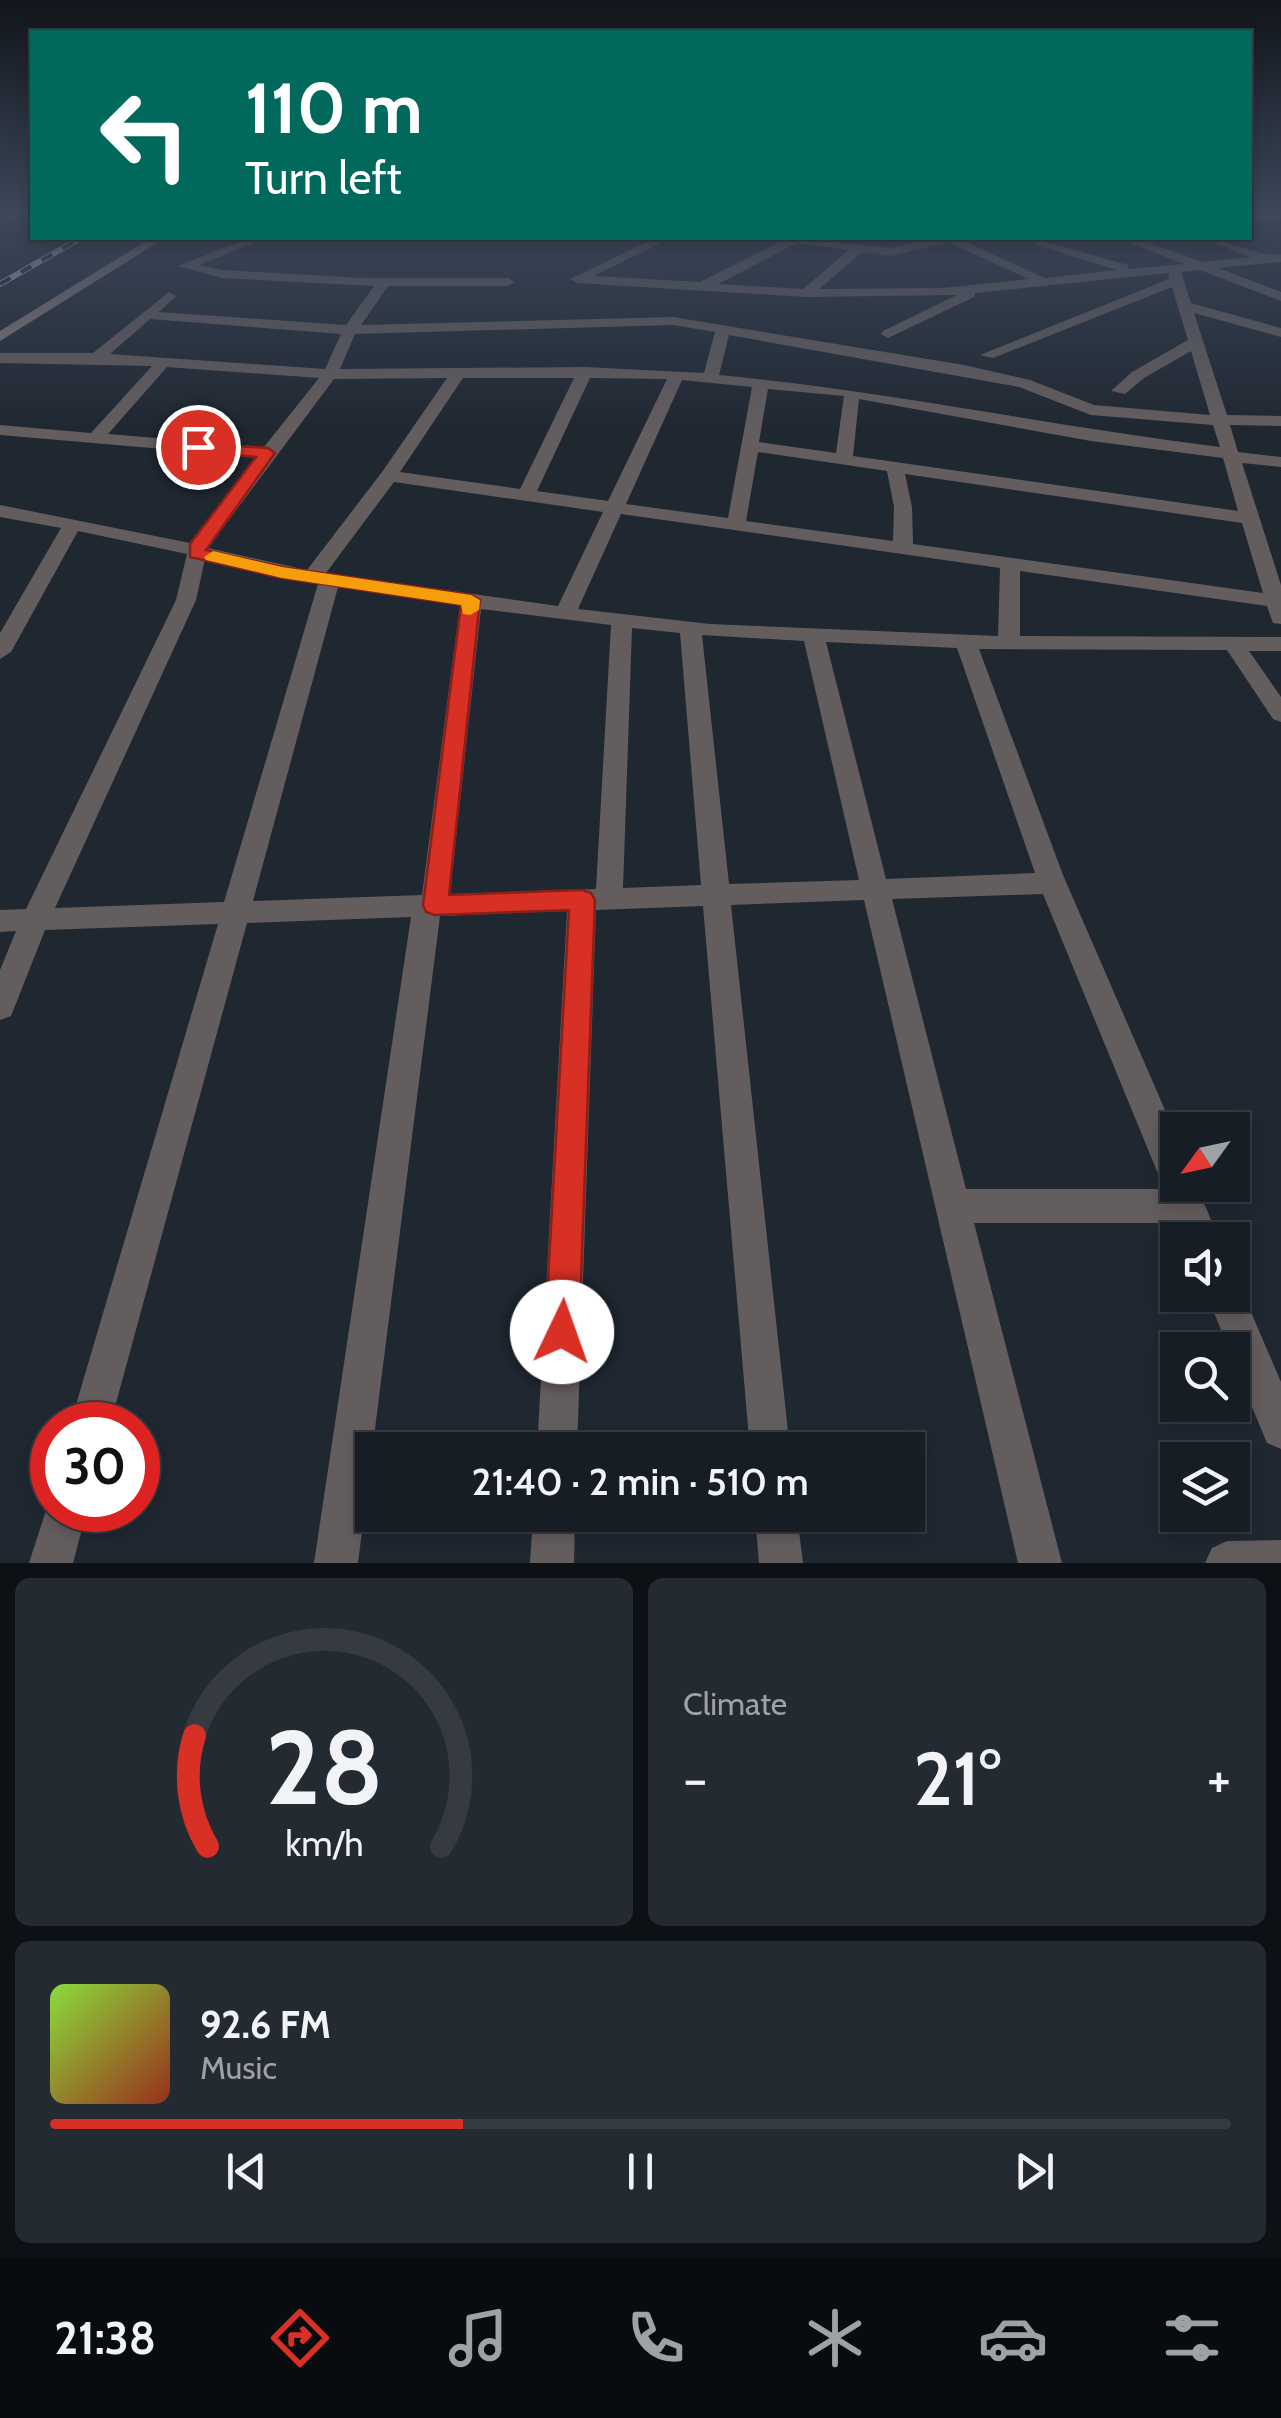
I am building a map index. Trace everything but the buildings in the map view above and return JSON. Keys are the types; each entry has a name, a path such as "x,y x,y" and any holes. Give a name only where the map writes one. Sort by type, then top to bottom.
{"main road":[{"path":"0,320 56,286"},
{"path":"0,336 81,286"}],"street":[{"path":"0,1008 35,920 186,600 199,544 330,374 350,330 381,286"},
{"path":"661,286 806,293 974,292 1013,286"},
{"path":"698,289 704,286"},
{"path":"806,293 814,286"},
{"path":"988,356 1149,286"},
{"path":"389,476 1010,564 1278,610 1178,286"},
{"path":"1250,286 1281,297"},
{"path":"888,334 974,292"},
{"path":"98,358 169,296"},
{"path":"1184,306 1281,333"},
{"path":"148,315 350,330 600,315 673,321 994,376 1061,395 1090,410 1178,420 1281,421"},
{"path":"711,378 723,328"},
{"path":"1119,391 1138,375 1196,342"},
{"path":"0,358 98,358 330,374 677,375 852,393 1091,436 1281,462"},
{"path":"95,439 163,363"},
{"path":"96,1402 234,912 284,750 321,578 458,372"},
{"path":"526,495 585,372"},
{"path":"565,614 618,508 677,375"},
{"path":"736,525 761,382"},
{"path":"844,460 852,393"},
{"path":"0,430 268,453"},
{"path":"750,446 1253,527 1281,539"},
{"path":"895,467 902,507 903,548"},
{"path":"0,511 73,523 321,578 690,628 966,642 1281,644"},
{"path":"0,652 73,523"},
{"path":"1009,643 1010,564"},
{"path":"336,1563 471,600"},
{"path":"558,1432 596,899 622,620"},
{"path":"690,628 768,1432"},
{"path":"814,635 1040,1563"},
{"path":"966,642 1055,883 1160,1138"},
{"path":"1233,643 1281,714"},
{"path":"0,921 1055,883"},
{"path":"952,1206 1160,1192"},
{"path":"1232,1312 1281,1429"},
{"path":"51,1563 60,1532"},
{"path":"552,1563 553,1532"},
{"path":"778,1532 781,1563"},
{"path":"1227,1563 1281,1562"}],"slow traffic":[{"path":"213,557 282,572 471,600 470,610"}],"route":[{"path":"198,447 268,453 196,553 282,572 471,600 435,905 582,900 562,1332"}]}
